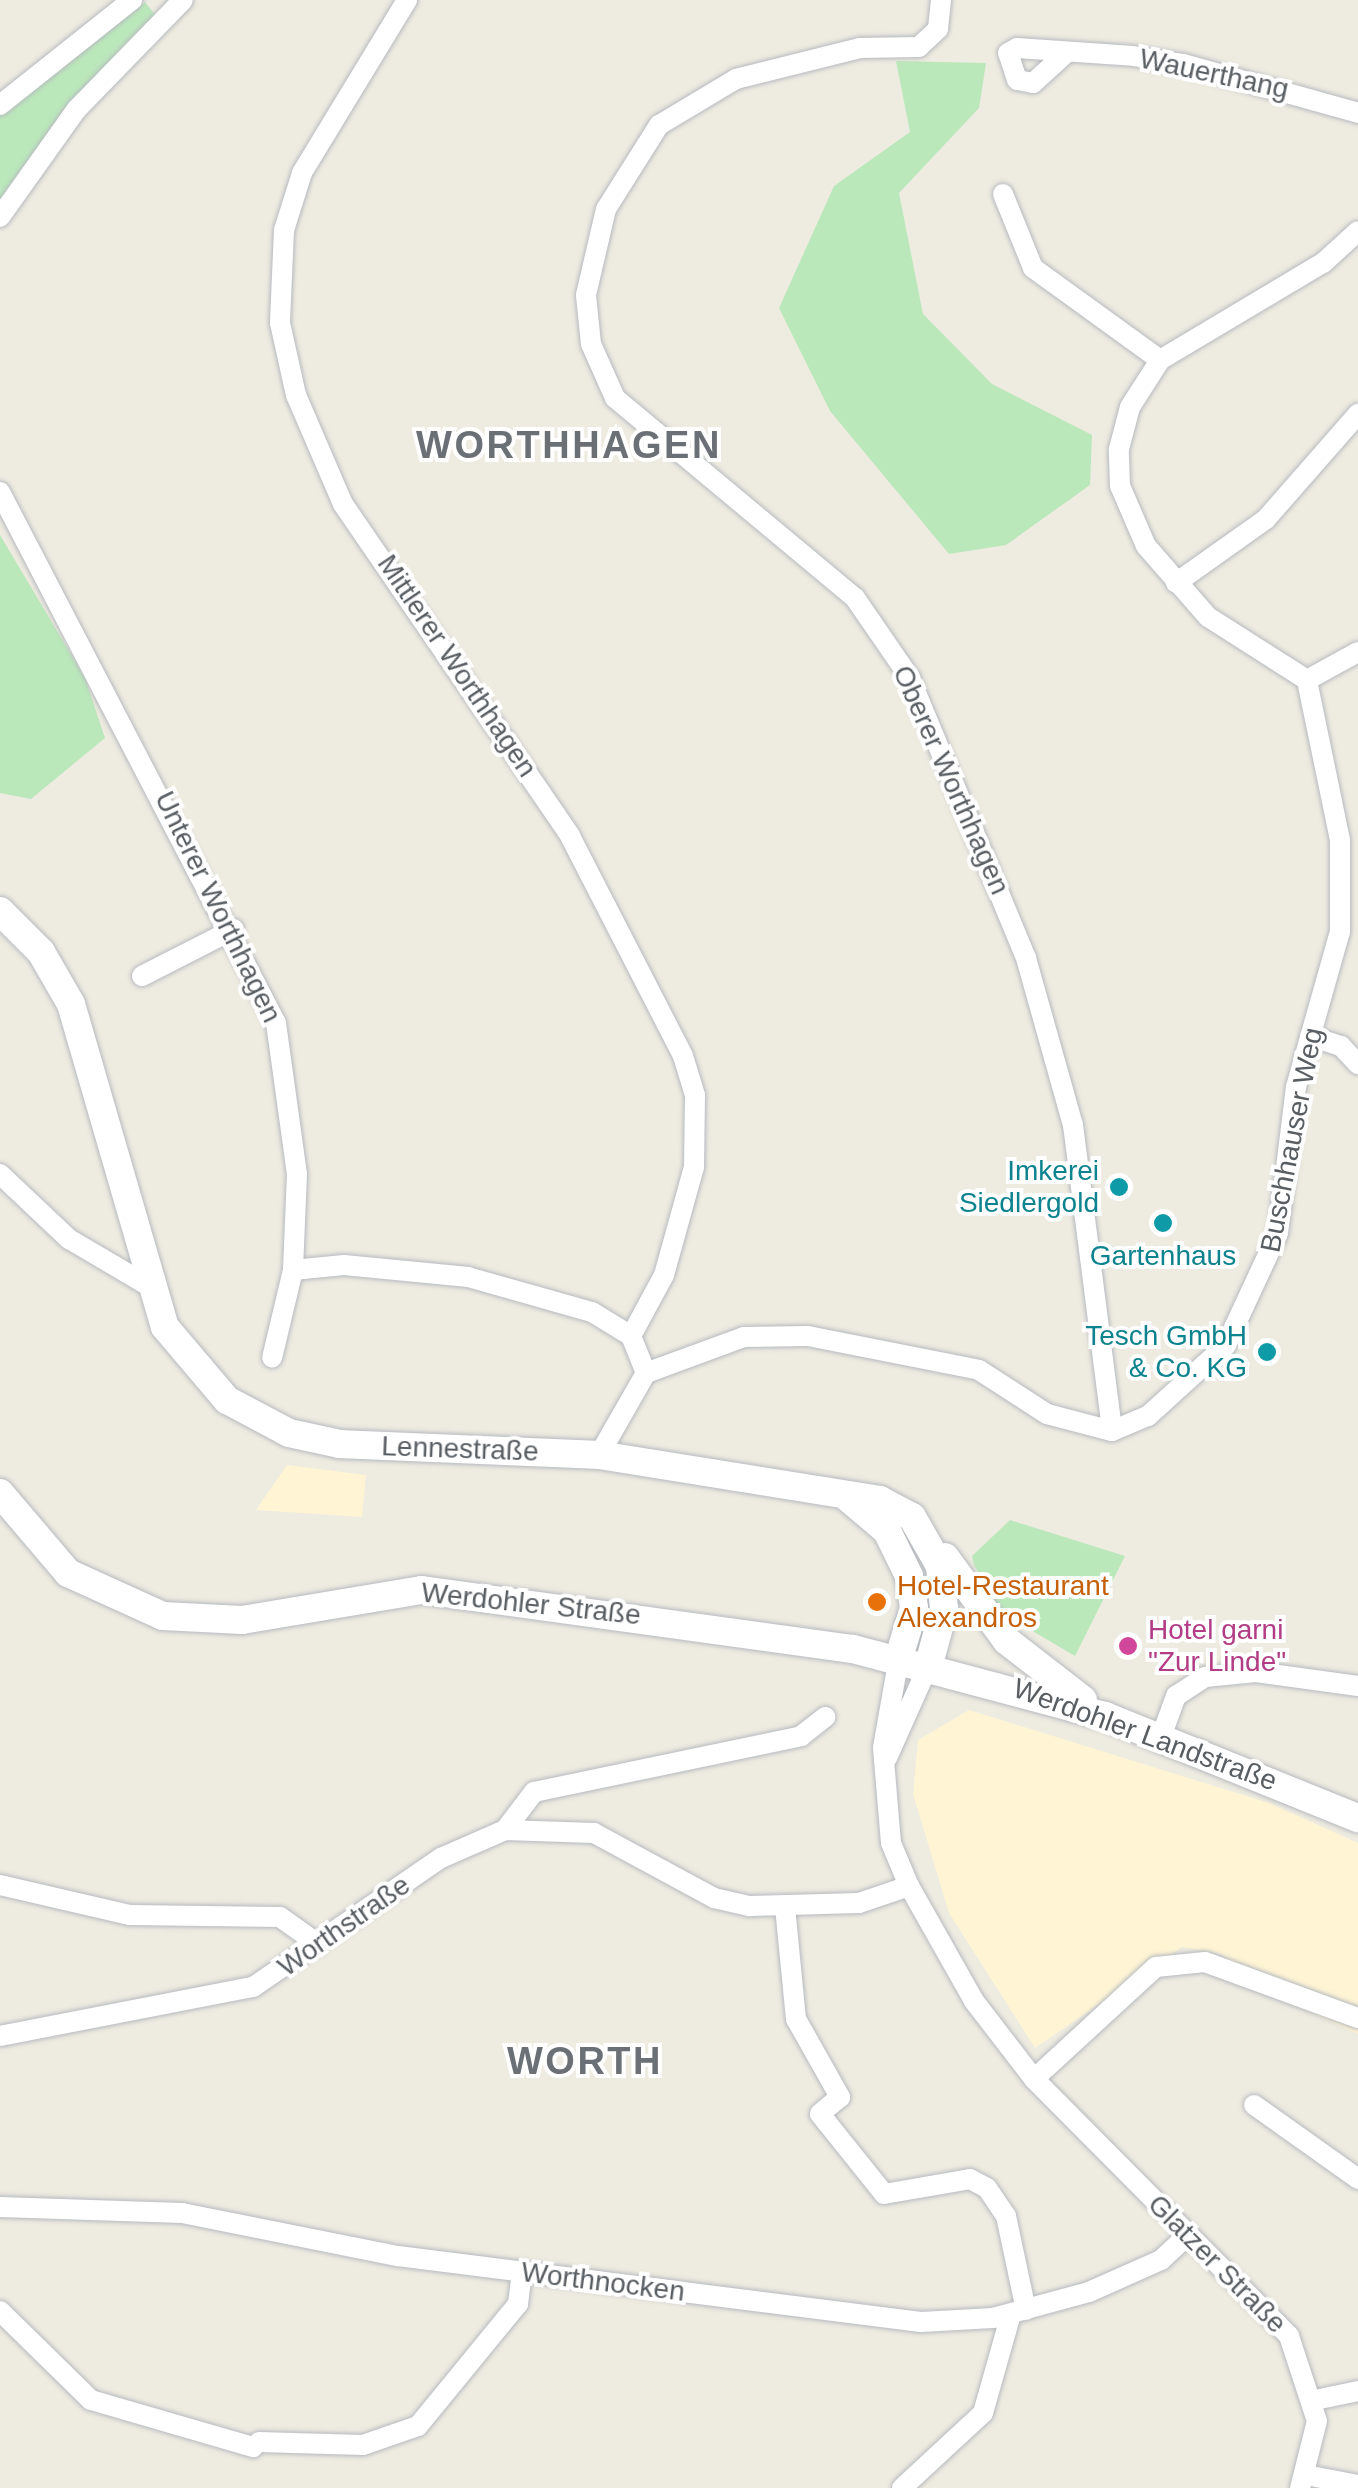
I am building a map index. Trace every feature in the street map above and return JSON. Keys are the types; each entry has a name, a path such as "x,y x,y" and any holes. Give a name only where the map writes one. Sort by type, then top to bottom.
{"main road":[{"name":"Lennestraße","path":"0,911 41,952 92,1056 147,1285 198,1374 288,1433 420,1453 599,1455 832,1491 912,1517"},
{"name":"Lennestraße","path":"832,1491 875,1518 904,1560 914,1608 899,1657"},
{"name":"Werdohler Straße","path":"0,1494 68,1573 164,1616 222,1622 393,1592 455,1592 929,1664"},
{"path":"912,1517 935,1554 945,1594 929,1664"},
{"path":"912,1517 1006,1641 1105,1716"},
{"name":"Werdohler Landstraße","path":"929,1664 1105,1716 1358,1818"}],"street":[{"path":"0,104 132,0"},
{"path":"0,217 76,110 183,0"},
{"name":"Mittlerer Worthhagen","path":"407,0 302,173 284,230 280,323 317,456 570,836 683,1056 695,1094 694,1167 664,1275 631,1336"},
{"name":"Oberer Worthhagen","path":"942,0 938,30 919,47 860,48 736,79 659,125 606,209 586,295 591,344 615,398 854,598 910,678 1026,958 1074,1125 1112,1431"},
{"name":"Wauerthang","path":"1067,52 1183,64 1358,112"},
{"path":"1003,194 1032,268 1160,360"},
{"path":"1358,231 1323,263 1160,360 1130,408 1120,486 1146,546 1176,583 1241,642 1307,680 1358,652"},
{"path":"1176,583 1266,519 1358,414"},
{"name":"Unterer Worthhagen","path":"0,492 234,929 276,1024 290,1086 293,1270 272,1358"},
{"name":"Buschhauser Weg","path":"1112,1431 1148,1416 1202,1371 1265,1274 1344,882 1307,680"},
{"path":"142,976 234,929"},
{"path":"1310,1036 1341,1046 1358,1064"},
{"path":"0,1174 69,1240 147,1285"},
{"path":"293,1270 344,1265 468,1278 607,1317 631,1336 646,1373"},
{"path":"599,1455 646,1373 744,1337 808,1336 978,1370 1047,1414 1112,1431"},
{"name":"Glatzer Straße","path":"899,1657 884,1714 885,1765 891,1842 909,1886 974,2001 1034,2079 1281,2325 1315,2400"},
{"name":"Glatzer Straße","path":"885,1765 929,1664"},
{"path":"1161,1737 1176,1696 1205,1677 1256,1672 1358,1686"},
{"name":"Worthstraße","path":"505,1830 534,1792 801,1736 825,1717"},
{"name":"Worthstraße","path":"0,2036 209,2001 253,1987 442,1858 505,1830 594,1832 714,1898 785,1907 868,1902 909,1886"},
{"path":"0,1885 130,1915 280,1917 318,1944"},
{"path":"785,1907 796,2020 840,2097 820,2114 884,2194 970,2179 987,2188 1006,2216 1019,2312 983,2413 902,2488"},
{"path":"1034,2079 1156,1967 1205,1962 1358,2018"},
{"path":"1254,2105 1358,2178"},
{"name":"Worthnocken","path":"0,2207 182,2213 522,2272 921,2322 1019,2312 1136,2272 1190,2234"},
{"path":"0,2311 92,2400 256,2444 363,2444 418,2426 518,2304 522,2272"},
{"path":"1358,2391 1315,2400 1303,2481 1358,2485"}],"shaded area":[{"path":"287,1465 366,1475 362,1517 256,1510"},
{"path":"969,1710 1269,1803 1358,1843 1358,2034 1256,1989 1222,1954 1182,1947 1035,2048 949,1913 913,1794 918,1740"}],"green space":[{"path":"145,2 161,22 62,115 0,203 0,112"},
{"path":"896,61 986,63 979,108 899,193 923,314 992,384 1092,435 1090,485 1006,545 949,554 830,411 779,308 834,186 910,132"},
{"path":"0,535 85,678 105,738 31,799 0,793"},
{"path":"1010,1520 1125,1556 1075,1656 1002,1613 974,1565 972,1556"}],"place":[{"name":"Imkerei Siedlergold","path":"1119,1187"},
{"name":"Gartenhaus","path":"1163,1223"},
{"name":"Tesch GmbH & Co. KG","path":"1267,1352"},
{"name":"Hotel-Restaurant Alexandros","path":"877,1602"},
{"name":"Hotel garni \"Zur Linde\"","path":"1128,1646"}],"district":[{"name":"WORTHHAGEN","path":"569,446"},
{"name":"WORTH","path":"585,2062"}]}
